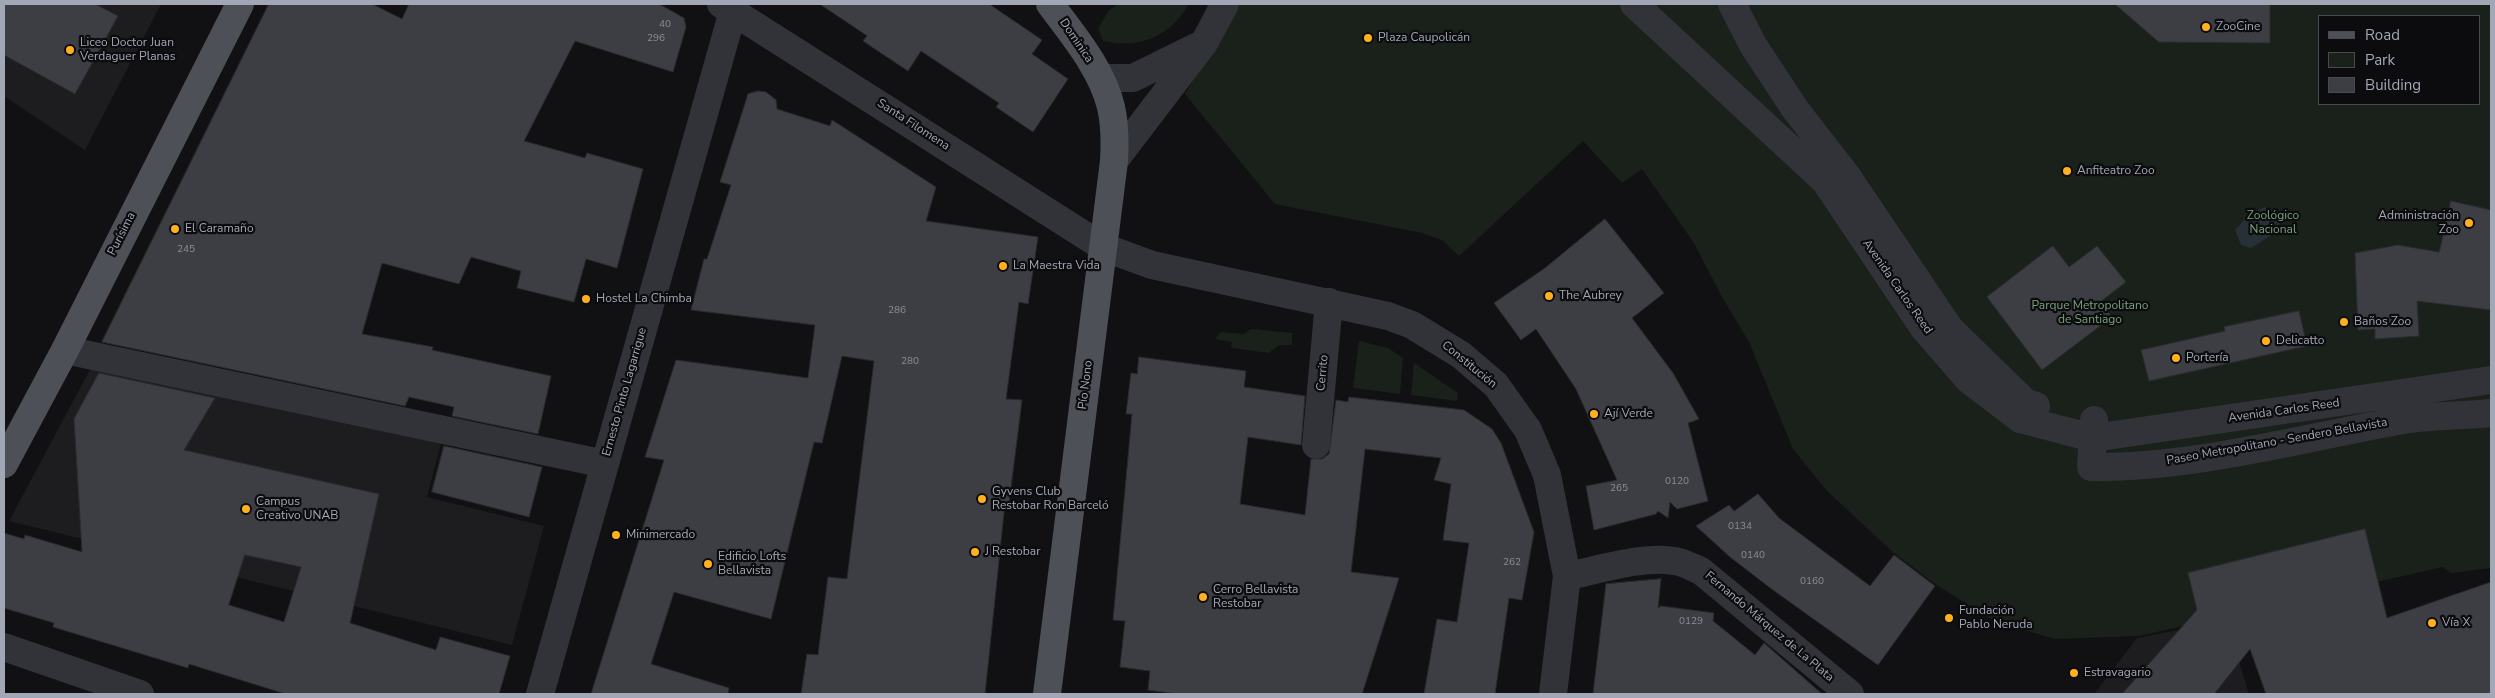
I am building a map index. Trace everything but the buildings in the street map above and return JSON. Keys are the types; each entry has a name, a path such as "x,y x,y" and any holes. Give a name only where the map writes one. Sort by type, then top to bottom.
{"main road":[{"name":"Purísima","path":"4,464 65,350 240,4"},
{"name":"Dominica","path":"1050,4 1100,78"},
{"name":"Pío Nono","path":"1047,694 1114,161 1115,132 1111,106 1100,78"}],"street":[{"path":"1114,161 1204,43 1225,4"},
{"name":"Avenida Carlos Reed","path":"1634,4 1825,181 1923,327 1969,380 2020,418 2094,429 2491,380"},
{"path":"1732,4 1753,45 1795,109 1847,176 1950,329 2026,403 2094,429"},
{"name":"Santa Filomena","path":"730,6 1103,247"},
{"name":"Ernesto Pinto Lagarrigue","path":"540,694 730,6"},
{"path":"1100,78 1133,78 1204,43"},
{"name":"Constitución","path":"1103,247 1152,265 1388,316 1412,325 1461,355 1496,385 1528,430 1547,475 1567,576 1553,694"},
{"name":"Cerrito","path":"1316,445 1329,302"},
{"path":"65,350 605,464"},
{"name":"Paseo Metropolitano - Sendero Bellavista","path":"2094,429 2091,467 2123,467 2286,443 2406,420 2491,413"},
{"name":"Fernando Márquez de La Plata","path":"1567,576 1638,562 1665,560 1679,562 1701,571 1850,694"},
{"path":"4,647 140,694"}],"shaded area":[{"name":"Liceo Doctor Juan Verdaguer Planas","path":"4,4 161,4 85,150 4,96"},
{"path":"2264,207 2272,210 2281,219 2278,231 2251,248 2241,245 2235,230 2247,217"},
{"name":"Campus Creativo UNAB","path":"93,364 443,436 427,497 544,526 512,645 9,521"},
{"path":"2220,622 2229,629 2249,694 2094,694 2137,638"}],"green space":[{"path":"1119,4 1189,4 1173,25 1153,38 1129,43 1103,41 1098,29 1109,10"},
{"name":"Parque Metropolitano de Santiago","path":"1208,4 2491,4 2491,568 2451,573 2443,567 2139,636 2055,639 1996,622 1938,586 1894,553 1827,491 1793,449 1749,342 1722,297 1694,243 1642,169 1622,183 1583,141 1459,256 1442,240 1422,233 1275,204 1185,94 1213,46 1194,35"},
{"path":"1251,329 1292,333 1292,345 1279,345 1269,353 1231,348 1232,342 1215,339 1221,332 1244,334"},
{"path":"1359,341 1388,348 1403,358 1400,394 1353,388"},
{"path":"1414,363 1458,393 1457,401 1411,395"}],"place":[{"name":"ZooCine","path":"2206,27"},
{"name":"Plaza Caupolicán","path":"1368,38"},
{"name":"Liceo Doctor Juan Verdaguer Planas","path":"70,50"},
{"name":"Anfiteatro Zoo","path":"2067,171"},
{"name":"Administración Zoo","path":"2469,223"},
{"name":"El Caramaño","path":"175,229"},
{"name":"La Maestra Vida","path":"1003,266"},
{"name":"The Aubrey","path":"1549,296"},
{"name":"Hostel La Chimba","path":"586,299"},
{"name":"Baños Zoo","path":"2344,322"},
{"name":"Delicatto","path":"2266,341"},
{"name":"Portería","path":"2176,358"},
{"name":"Ají Verde","path":"1594,414"},
{"name":"Gyvens Club Restobar Ron Barceló","path":"982,499"},
{"name":"Campus Creativo UNAB","path":"246,509"},
{"name":"Minimercado","path":"616,535"},
{"name":"J Restobar","path":"975,552"},
{"name":"Edificio Lofts Bellavista","path":"708,564"},
{"name":"Cerro Bellavista Restobar","path":"1203,597"},
{"name":"Fundación Pablo Neruda","path":"1949,618"},
{"name":"Vía X","path":"2432,623"},
{"name":"Estravagario","path":"2074,673"}],"park label":[{"name":"Zoológico Nacional","path":"2273,223"}]}
